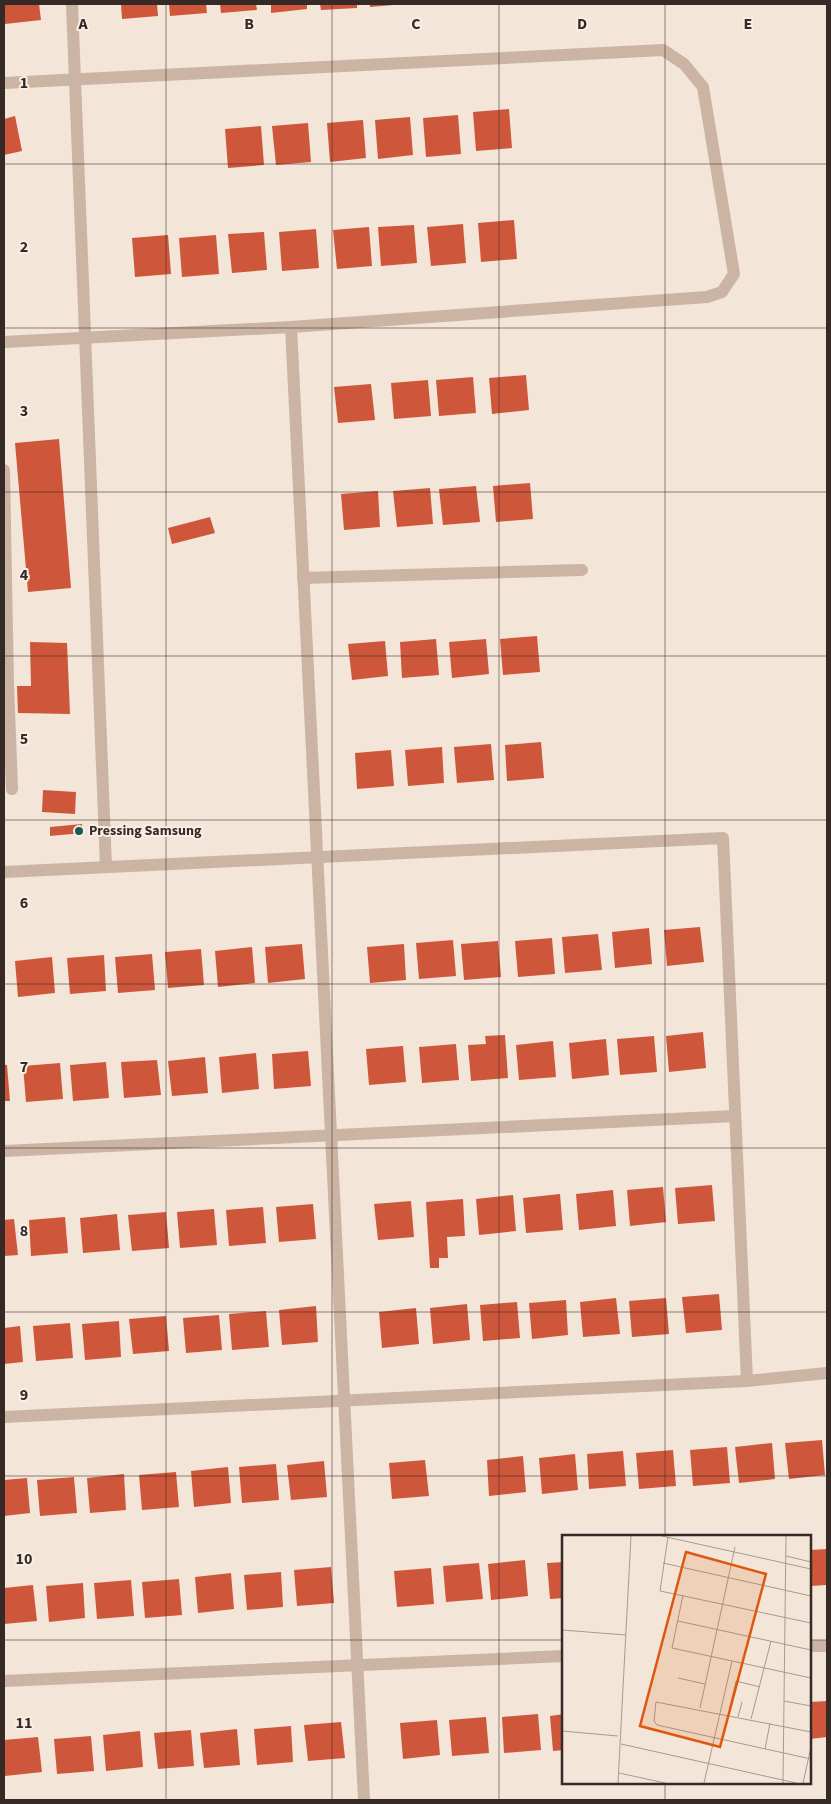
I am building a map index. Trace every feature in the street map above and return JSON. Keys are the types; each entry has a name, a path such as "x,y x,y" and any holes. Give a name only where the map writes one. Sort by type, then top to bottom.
{"street":[{"path":"72,4 106,867"},
{"path":"4,83 663,50 684,64 703,86 734,274 722,292 707,297 291,327 4,342"},
{"path":"291,327 364,1800"},
{"path":"4,470 6,684 12,789"},
{"path":"303,578 582,570"},
{"path":"4,872 723,838 747,1381"},
{"path":"4,1151 735,1116"},
{"path":"4,1417 747,1381 827,1373"},
{"path":"811,1646 827,1646"},
{"path":"4,1681 562,1656"}],"building":[{"path":"4,4 39,4 41,20 5,24"},
{"path":"121,4 157,4 158,16 122,19"},
{"path":"169,4 206,4 207,13 170,16"},
{"path":"220,4 256,4 257,10 221,13"},
{"path":"271,4 307,4 307,9 271,13"},
{"path":"320,4 357,4 357,8 321,10"},
{"path":"370,4 393,4 393,5 370,7"},
{"path":"509,109 512,148 476,151 473,112"},
{"path":"458,115 461,154 426,157 423,118"},
{"path":"15,116 22,151 4,155 4,119"},
{"path":"410,117 413,155 378,159 375,120"},
{"path":"363,120 366,158 330,162 327,123"},
{"path":"308,123 311,162 276,165 272,126"},
{"path":"261,126 264,165 228,168 225,129"},
{"path":"514,220 517,259 481,262 478,223"},
{"path":"463,224 466,263 431,266 427,227"},
{"path":"414,225 417,263 381,266 378,227"},
{"path":"369,227 372,266 337,269 333,230"},
{"path":"316,229 319,268 282,271 279,232"},
{"path":"264,232 267,270 232,273 228,234"},
{"path":"168,235 171,274 135,277 132,238"},
{"path":"216,235 219,274 182,277 179,238"},
{"path":"526,375 529,410 492,414 489,378"},
{"path":"473,377 476,413 439,416 436,380"},
{"path":"428,380 431,416 394,419 391,383"},
{"path":"371,384 375,420 338,423 334,387"},
{"path":"59,439 71,588 28,592 15,443"},
{"path":"530,483 533,519 496,522 493,486"},
{"path":"476,486 480,522 443,525 439,489"},
{"path":"430,488 433,524 397,527 393,491"},
{"path":"378,491 380,527 344,530 341,494"},
{"path":"210,517 215,533 172,544 168,528"},
{"path":"537,636 540,672 503,675 500,639"},
{"path":"436,639 439,675 402,678 400,642"},
{"path":"486,639 489,674 452,678 449,642"},
{"path":"385,641 388,676 352,680 348,644"},
{"path":"30,642 67,643 70,714 18,713 17,686 31,686"},
{"path":"541,742 544,778 507,781 505,745"},
{"path":"491,744 494,780 457,783 454,747"},
{"path":"442,747 444,783 408,786 405,750"},
{"path":"391,750 394,786 357,789 355,753"},
{"path":"43,790 76,792 75,814 42,812"},
{"path":"82,824 83,833 50,836 50,827"},
{"path":"700,927 704,962 667,966 664,930"},
{"path":"649,928 652,964 615,968 612,932"},
{"path":"598,934 602,970 565,973 562,937"},
{"path":"552,938 555,974 518,977 515,941"},
{"path":"453,940 456,976 419,979 416,943"},
{"path":"498,941 501,977 464,980 461,944"},
{"path":"302,944 305,979 268,983 265,947"},
{"path":"404,944 406,980 370,983 367,947"},
{"path":"252,947 255,983 218,987 215,951"},
{"path":"201,949 204,985 168,988 165,952"},
{"path":"152,954 155,990 118,993 115,957"},
{"path":"104,955 106,991 70,994 67,958"},
{"path":"52,957 55,993 18,997 15,961"},
{"path":"703,1032 706,1068 669,1072 666,1036"},
{"path":"505,1035 508,1078 471,1081 468,1045 486,1044 485,1036"},
{"path":"654,1036 657,1072 620,1075 617,1039"},
{"path":"606,1039 609,1075 572,1079 569,1043"},
{"path":"553,1041 556,1077 519,1080 516,1045"},
{"path":"456,1044 459,1080 422,1083 419,1047"},
{"path":"403,1046 406,1082 369,1085 366,1049"},
{"path":"308,1051 311,1086 274,1089 272,1054"},
{"path":"256,1053 259,1089 222,1093 219,1057"},
{"path":"205,1057 208,1093 172,1096 168,1061"},
{"path":"157,1060 161,1095 124,1098 121,1062"},
{"path":"106,1062 109,1098 73,1101 70,1065"},
{"path":"60,1063 63,1099 26,1102 23,1066"},
{"path":"4,1065 7,1065 10,1101 4,1101"},
{"path":"712,1185 715,1221 678,1224 675,1188"},
{"path":"663,1187 666,1222 630,1226 627,1190"},
{"path":"613,1190 616,1226 579,1230 576,1194"},
{"path":"560,1194 563,1230 526,1233 523,1198"},
{"path":"513,1195 516,1231 479,1235 476,1199"},
{"path":"463,1199 465,1236 447,1237 448,1258 439,1258 439,1268 430,1268 426,1202"},
{"path":"411,1201 414,1237 378,1240 374,1204"},
{"path":"313,1204 316,1239 279,1242 276,1207"},
{"path":"263,1207 266,1243 229,1246 226,1210"},
{"path":"214,1209 217,1245 180,1248 177,1212"},
{"path":"166,1212 169,1248 132,1251 128,1215"},
{"path":"117,1214 120,1250 83,1253 80,1218"},
{"path":"65,1217 68,1253 31,1256 29,1220"},
{"path":"14,1219 18,1255 4,1256 4,1220"},
{"path":"719,1294 722,1330 686,1333 682,1297"},
{"path":"616,1298 620,1334 583,1337 580,1302"},
{"path":"666,1298 669,1334 632,1337 629,1301"},
{"path":"566,1300 568,1335 532,1339 529,1303"},
{"path":"517,1302 520,1338 483,1341 480,1305"},
{"path":"467,1304 470,1340 433,1344 430,1308"},
{"path":"316,1306 318,1342 282,1345 279,1310"},
{"path":"416,1308 419,1344 382,1348 379,1312"},
{"path":"266,1311 269,1347 232,1350 229,1314"},
{"path":"219,1315 222,1350 186,1353 183,1318"},
{"path":"166,1316 169,1351 133,1354 129,1319"},
{"path":"119,1321 121,1357 85,1360 82,1324"},
{"path":"70,1323 73,1358 36,1361 33,1326"},
{"path":"20,1326 23,1362 4,1364 4,1328"},
{"path":"822,1440 825,1475 789,1479 785,1443"},
{"path":"772,1443 775,1479 739,1483 735,1447"},
{"path":"727,1447 730,1483 693,1486 690,1450"},
{"path":"673,1450 676,1486 639,1489 636,1453"},
{"path":"623,1451 626,1486 589,1489 587,1454"},
{"path":"575,1454 578,1490 542,1494 539,1458"},
{"path":"523,1456 526,1492 489,1496 487,1460"},
{"path":"425,1460 429,1496 392,1499 389,1463"},
{"path":"324,1461 327,1497 291,1500 287,1465"},
{"path":"276,1464 279,1500 242,1503 239,1467"},
{"path":"228,1467 231,1503 194,1507 191,1471"},
{"path":"176,1472 179,1507 142,1510 139,1475"},
{"path":"124,1474 126,1510 90,1513 87,1478"},
{"path":"74,1477 77,1513 40,1516 37,1480"},
{"path":"27,1478 30,1513 4,1516 4,1480"},
{"path":"827,1549 827,1585 811,1586 811,1550"},
{"path":"525,1560 528,1596 491,1600 488,1564"},
{"path":"562,1562 562,1598 550,1599 547,1563"},
{"path":"479,1563 483,1599 446,1602 443,1566"},
{"path":"331,1567 334,1603 297,1606 294,1570"},
{"path":"431,1568 434,1604 397,1607 394,1571"},
{"path":"281,1572 283,1607 247,1610 244,1575"},
{"path":"231,1573 234,1609 198,1613 195,1577"},
{"path":"179,1579 182,1615 145,1618 142,1582"},
{"path":"131,1580 134,1616 97,1619 94,1583"},
{"path":"83,1583 85,1618 49,1622 46,1586"},
{"path":"33,1585 37,1621 4,1624 4,1588"},
{"path":"827,1701 827,1737 811,1739 811,1702"},
{"path":"538,1714 541,1750 504,1753 502,1717"},
{"path":"562,1714 562,1750 553,1751 550,1716"},
{"path":"486,1717 489,1753 452,1756 449,1720"},
{"path":"437,1720 440,1755 403,1759 400,1723"},
{"path":"341,1722 345,1758 308,1761 304,1725"},
{"path":"291,1726 293,1762 257,1765 254,1729"},
{"path":"237,1729 240,1765 204,1768 200,1733"},
{"path":"191,1730 194,1766 158,1769 154,1733"},
{"path":"140,1731 143,1767 106,1771 103,1735"},
{"path":"91,1736 94,1771 57,1774 54,1739"},
{"path":"38,1737 42,1772 5,1776 4,1740"}],"place":[{"name":"Pressing Samsung","path":"79,831"}]}
